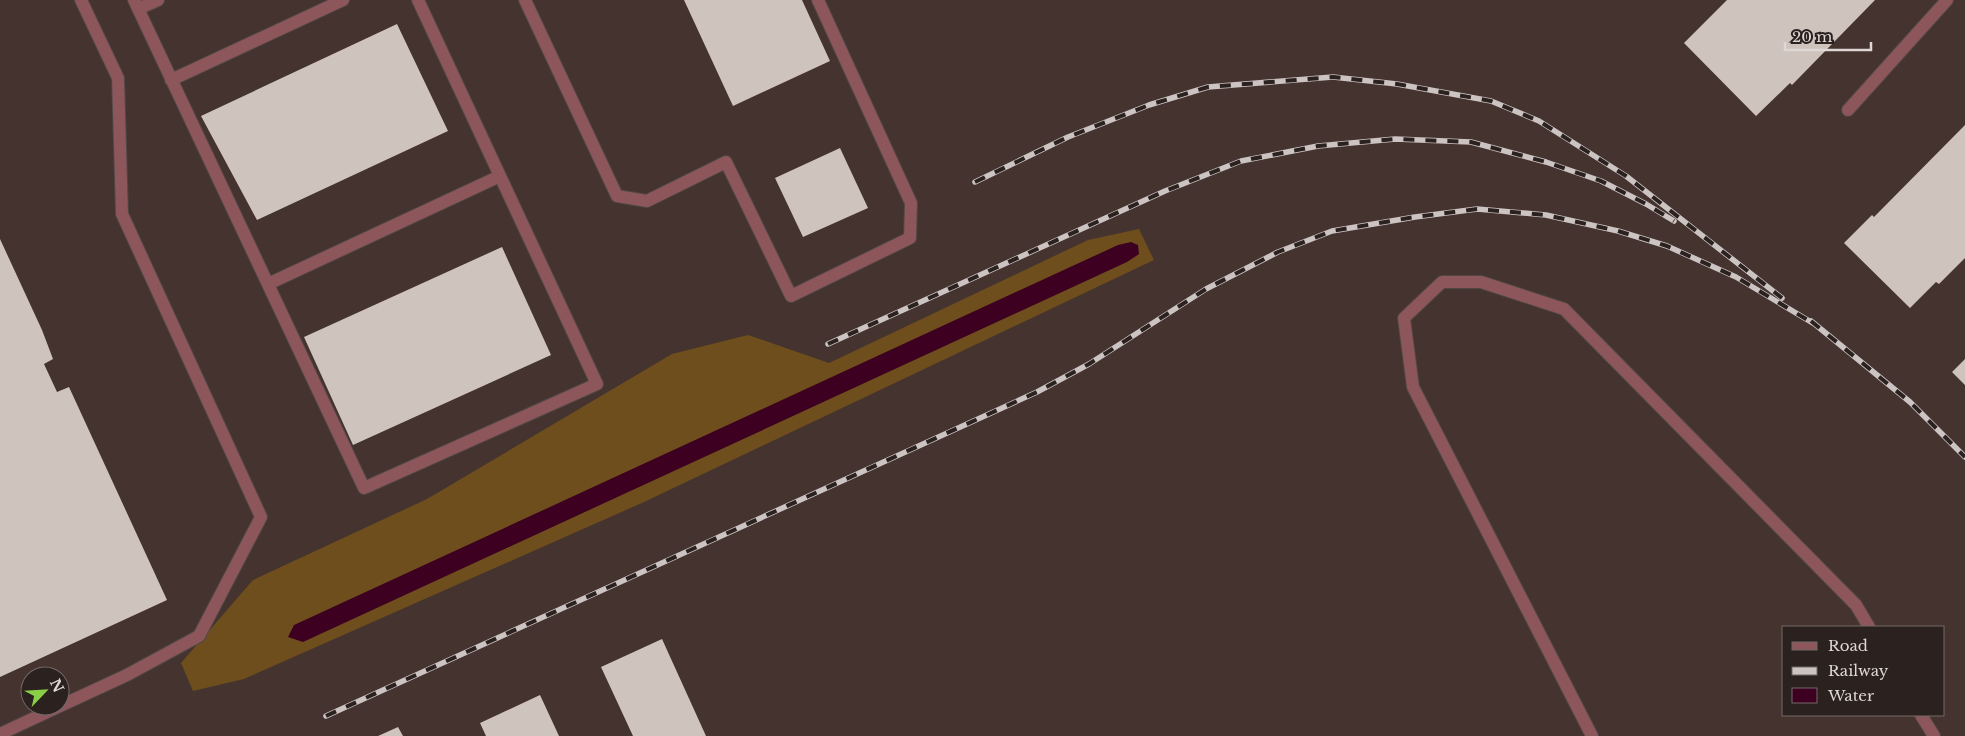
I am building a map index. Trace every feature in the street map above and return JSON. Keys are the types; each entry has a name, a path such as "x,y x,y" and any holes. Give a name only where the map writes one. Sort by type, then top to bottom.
{"lane":[{"path":"70,701 127,675 199,636 261,517 122,214 118,78 81,0"},
{"path":"158,0 136,4 364,488 597,384 418,0"},
{"path":"171,80 343,0"},
{"path":"525,0 617,196 647,201 726,162 791,296 910,238 911,203 818,0"},
{"path":"1848,110 1948,0"},
{"path":"268,284 500,176"},
{"path":"1592,736 1413,387 1404,318 1442,282 1480,282 1564,309 1856,605 1868,626"},
{"path":"0,734 39,716"},
{"path":"1922,716 1934,736"}],"shaded area":[{"path":"0,0 1965,0 1965,736 0,736"},
{"path":"1139,229 1154,260 644,502 244,679 193,691 181,663 253,580 427,499 672,354 748,335 829,363 1088,240"}],"water":[{"path":"1131,242 1138,245 1139,254 1127,262 303,642 288,637 294,625 1118,245"}],"building":[{"path":"684,0 802,0 830,61 733,106"},
{"path":"1727,0 1875,0 1792,85 1790,83 1756,116 1684,43"},
{"path":"397,24 448,131 257,220 201,116"},
{"path":"1965,125 1965,258 1939,284 1936,282 1910,308 1844,243 1872,215 1874,217"},
{"path":"840,148 868,208 803,237 775,178"},
{"path":"0,239 42,330 53,359 44,364 57,392 69,387 167,600 24,666 20,666 20,668 0,677"},
{"path":"502,247 551,355 353,445 304,337"},
{"path":"1965,359 1965,385 1952,372"},
{"path":"662,639 706,736 633,736 601,667"},
{"path":"540,695 559,736 486,736 480,723"},
{"path":"398,727 403,736 378,736"}],"railway":[{"path":"975,182 1068,137 1149,105 1208,87 1333,77 1397,84 1491,101 1539,121 1626,176 1782,298"},
{"path":"828,344 1165,191 1241,161 1318,146 1395,139 1471,142 1546,162 1601,181 1674,221"},
{"path":"326,716 1037,392 1089,364 1206,289 1278,252 1332,231 1477,209 1546,215 1618,231 1667,246 1736,277 1816,325"},
{"path":"1811,321 1910,402 1965,457"}]}
